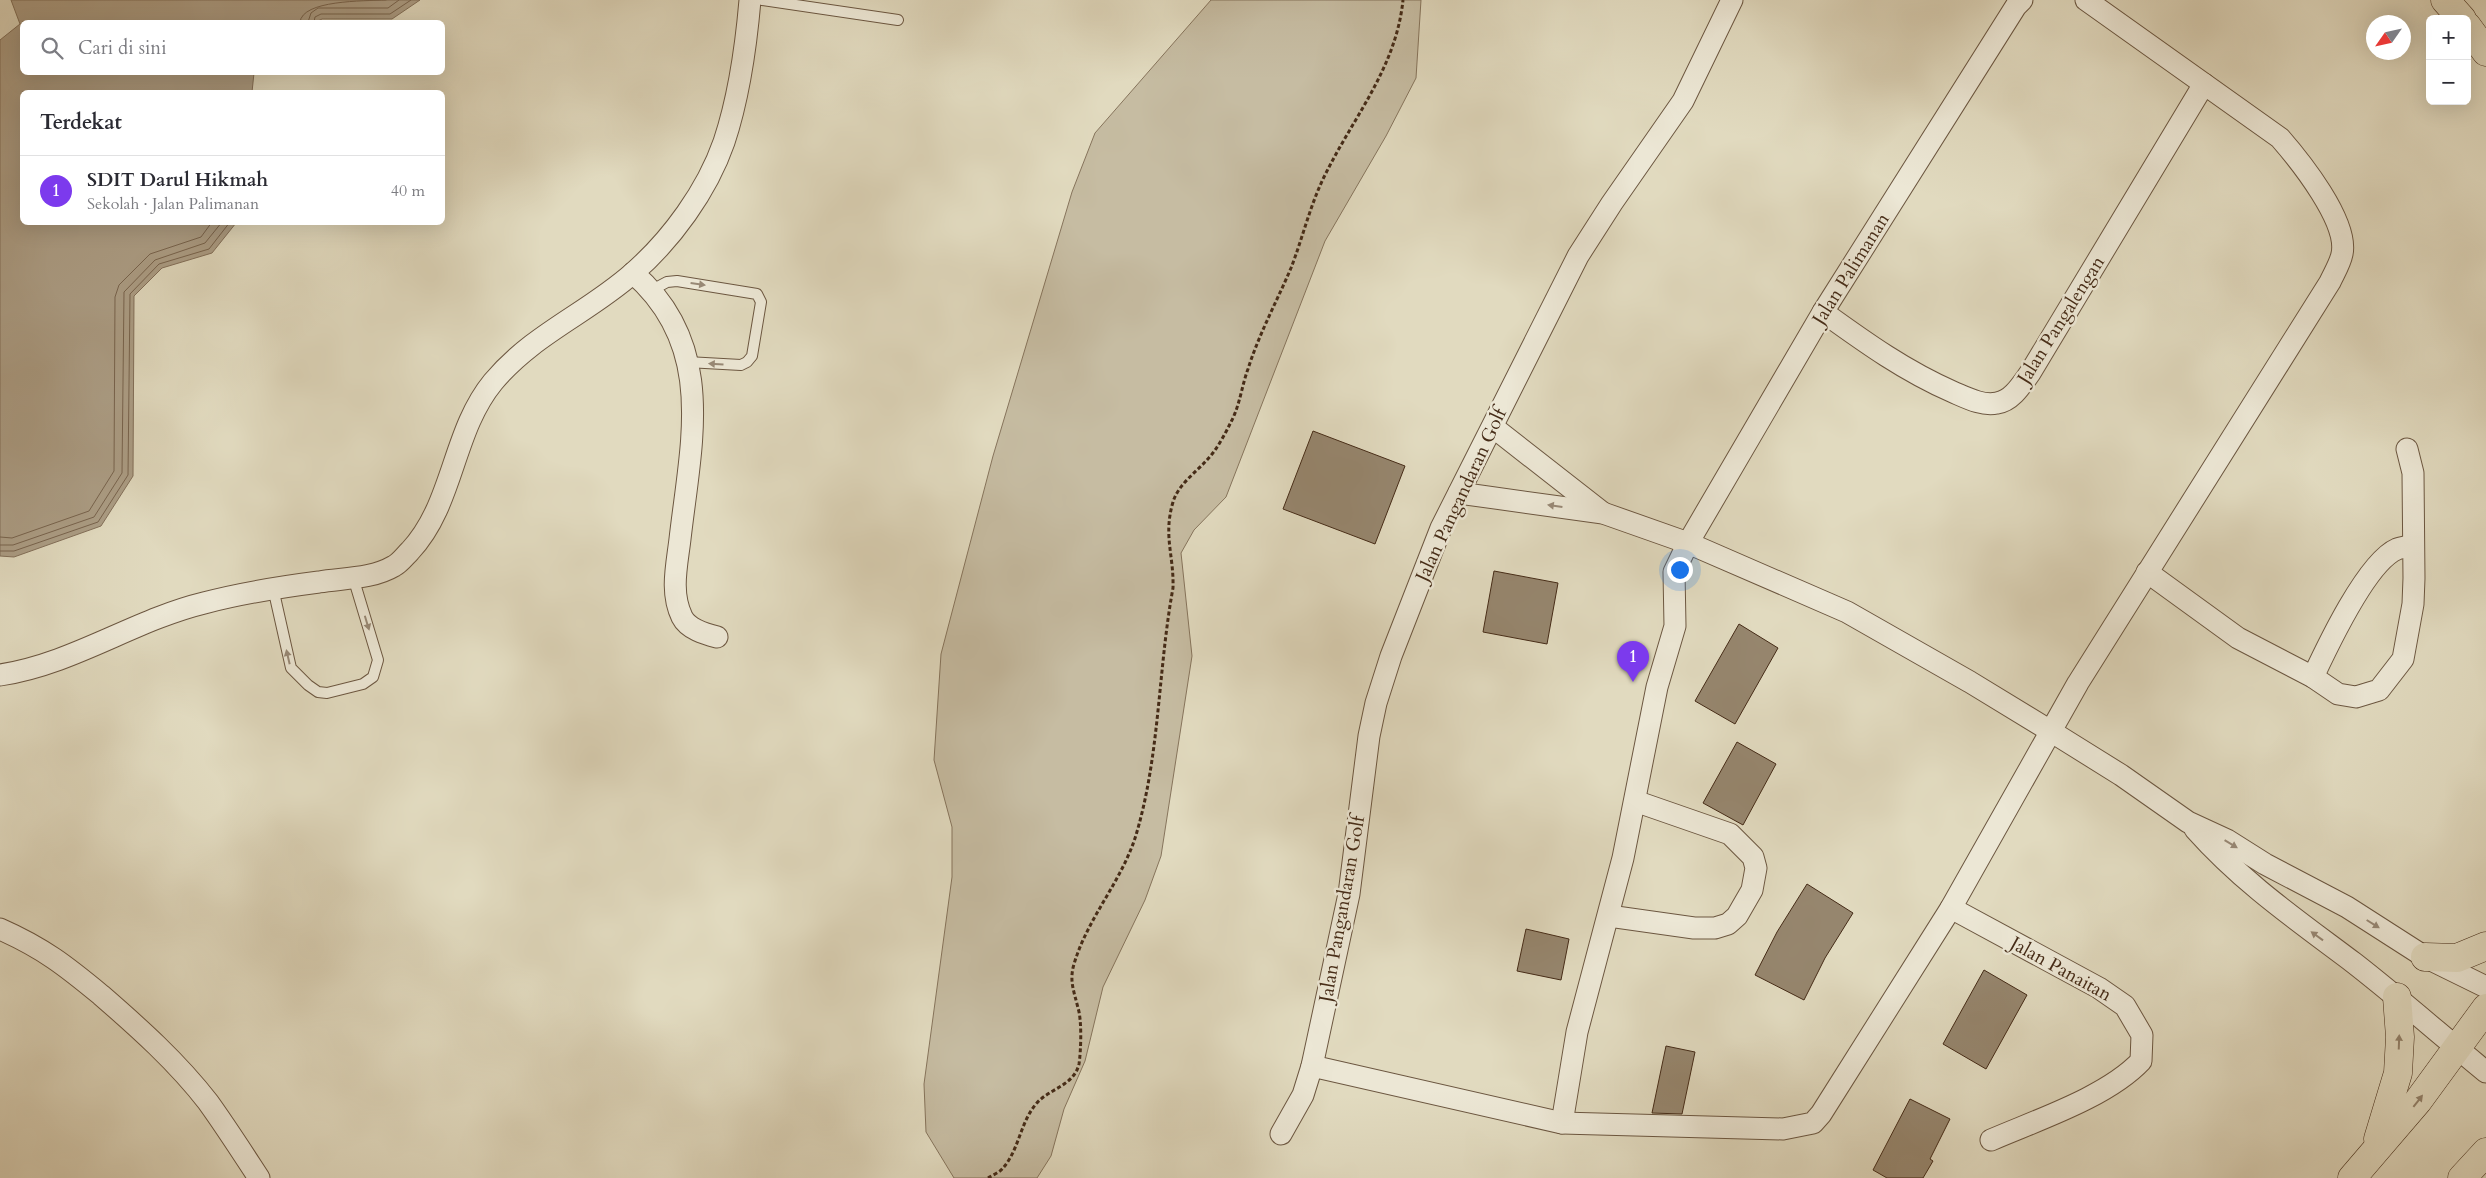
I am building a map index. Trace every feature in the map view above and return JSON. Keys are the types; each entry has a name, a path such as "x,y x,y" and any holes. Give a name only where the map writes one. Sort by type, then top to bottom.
{"main road":[{"path":"2445,0 2458,15"},
{"path":"2471,31 2486,52"},
{"path":"2424,957 2457,958 2486,946"},
{"path":"2372,1157 2398,1074 2400,1037 2397,997"},
{"path":"2352,1178 2372,1157 2418,1101 2486,1008"},
{"path":"2462,1178 2486,1152"}],"street":[{"path":"0,675 58,660 112,639 166,614 204,602 273,588 376,575 397,565 429,526 464,434 477,406 492,383 550,329 633,273 666,238 695,201 724,142 747,33 750,0"},
{"name":"Jalan Pangandaran Golf","path":"1281,1134 1302,1098 1312,1066 1349,894 1369,736 1376,703 1391,656 1426,564 1459,493 1578,256 1612,203 1683,101 1732,0"},
{"name":"Jalan Palimanan","path":"1562,1124 1577,1032 1609,916 1635,801 1657,687 1675,626 1674,572 1688,543 1823,312 2016,6 2022,0"},
{"path":"1312,1066 1562,1124 1783,1129 1813,1123 1829,1102 1951,908 2078,683 2325,290 2342,252 2337,220 2303,165 2280,138 2086,0"},
{"name":"Jalan Pangalengan","path":"1823,312 1870,346 1918,376 1975,401 1998,403 2014,394 2030,373 2204,84"},
{"path":"633,273 652,290 675,323 687,362 694,416 674,589 682,619 697,631 717,638"},
{"path":"1493,427 1603,513"},
{"path":"2147,572 2238,638 2313,677 2338,694 2356,697 2379,690 2403,659 2413,604 2413,473 2406,448"},
{"path":"1459,493 1603,513 1688,543 1847,612 1962,677 2052,732 2121,775 2188,822 2227,840 2265,864 2347,908 2424,957 2486,987"},
{"path":"2313,677 2338,624 2356,596 2389,555 2397,549 2412,545"},
{"path":"1609,916 1694,928 1715,928 1728,924 1737,916 1752,890 1756,868 1753,857 1730,834 1635,801"},
{"path":"2188,822 2235,872 2283,912 2397,997 2486,1072"},
{"name":"Jalan Panaitan","path":"1951,908 2099,988 2125,1006 2142,1035 2141,1061 2128,1076 2065,1108 1991,1140"},
{"path":"0,929 28,941 66,965 136,1024 208,1102 258,1178"}],"lane":[{"path":"762,0 898,20"},
{"path":"652,290 667,282 677,281 757,294 760,302 752,356 748,362 741,365 687,362"},
{"path":"273,588 291,668 308,686 318,692 327,693 363,684 373,677 376,670 378,660 352,577"}],"path":[{"path":"988,1178 1003,1169 1012,1154 1026,1116 1037,1102 1071,1080 1079,1065 1079,1009 1071,978 1075,962 1095,915 1118,880 1129,856 1144,801 1173,588 1174,566 1167,538 1169,517 1174,499 1192,474 1207,460 1234,418 1248,368 1292,265 1311,205 1339,148 1380,79 1391,50 1403,0"}],"shaded area":[{"path":"1211,0 1421,0 1416,78 1386,136 1325,241 1226,497 1194,530 1181,553 1192,656 1161,856 1145,900 1103,987 1085,1061 1064,1109 1051,1156 1037,1178 954,1178 926,1132 924,1084 952,877 952,827 934,760 941,654 993,456 1072,192 1095,133"}],"water":[{"path":"11,0 420,0 392,19 20,20 20,24"},
{"path":"20,24 20,75 254,75 252,90 20,90 20,225 234,225 212,253 162,268 134,296 133,476 101,526 14,557 0,556 0,40"}],"building":[{"path":"1313,431 1405,466 1375,544 1283,509"},
{"path":"1494,571 1558,583 1547,644 1483,632"},
{"path":"1739,624 1778,648 1735,724 1695,701"},
{"path":"1737,742 1776,764 1743,825 1703,803"},
{"path":"1807,884 1853,913 1825,958 1804,1000 1755,975 1777,932"},
{"path":"1526,929 1569,939 1561,980 1517,971"},
{"path":"1984,970 2027,995 1986,1069 1943,1044"},
{"path":"1666,1046 1695,1052 1682,1114 1652,1113"},
{"path":"1910,1099 1950,1119 1930,1159 1933,1161 1923,1178 1887,1178 1873,1170"}],"place":[{"name":"SDIT Darul Hikmah","path":"1633,682"}]}
